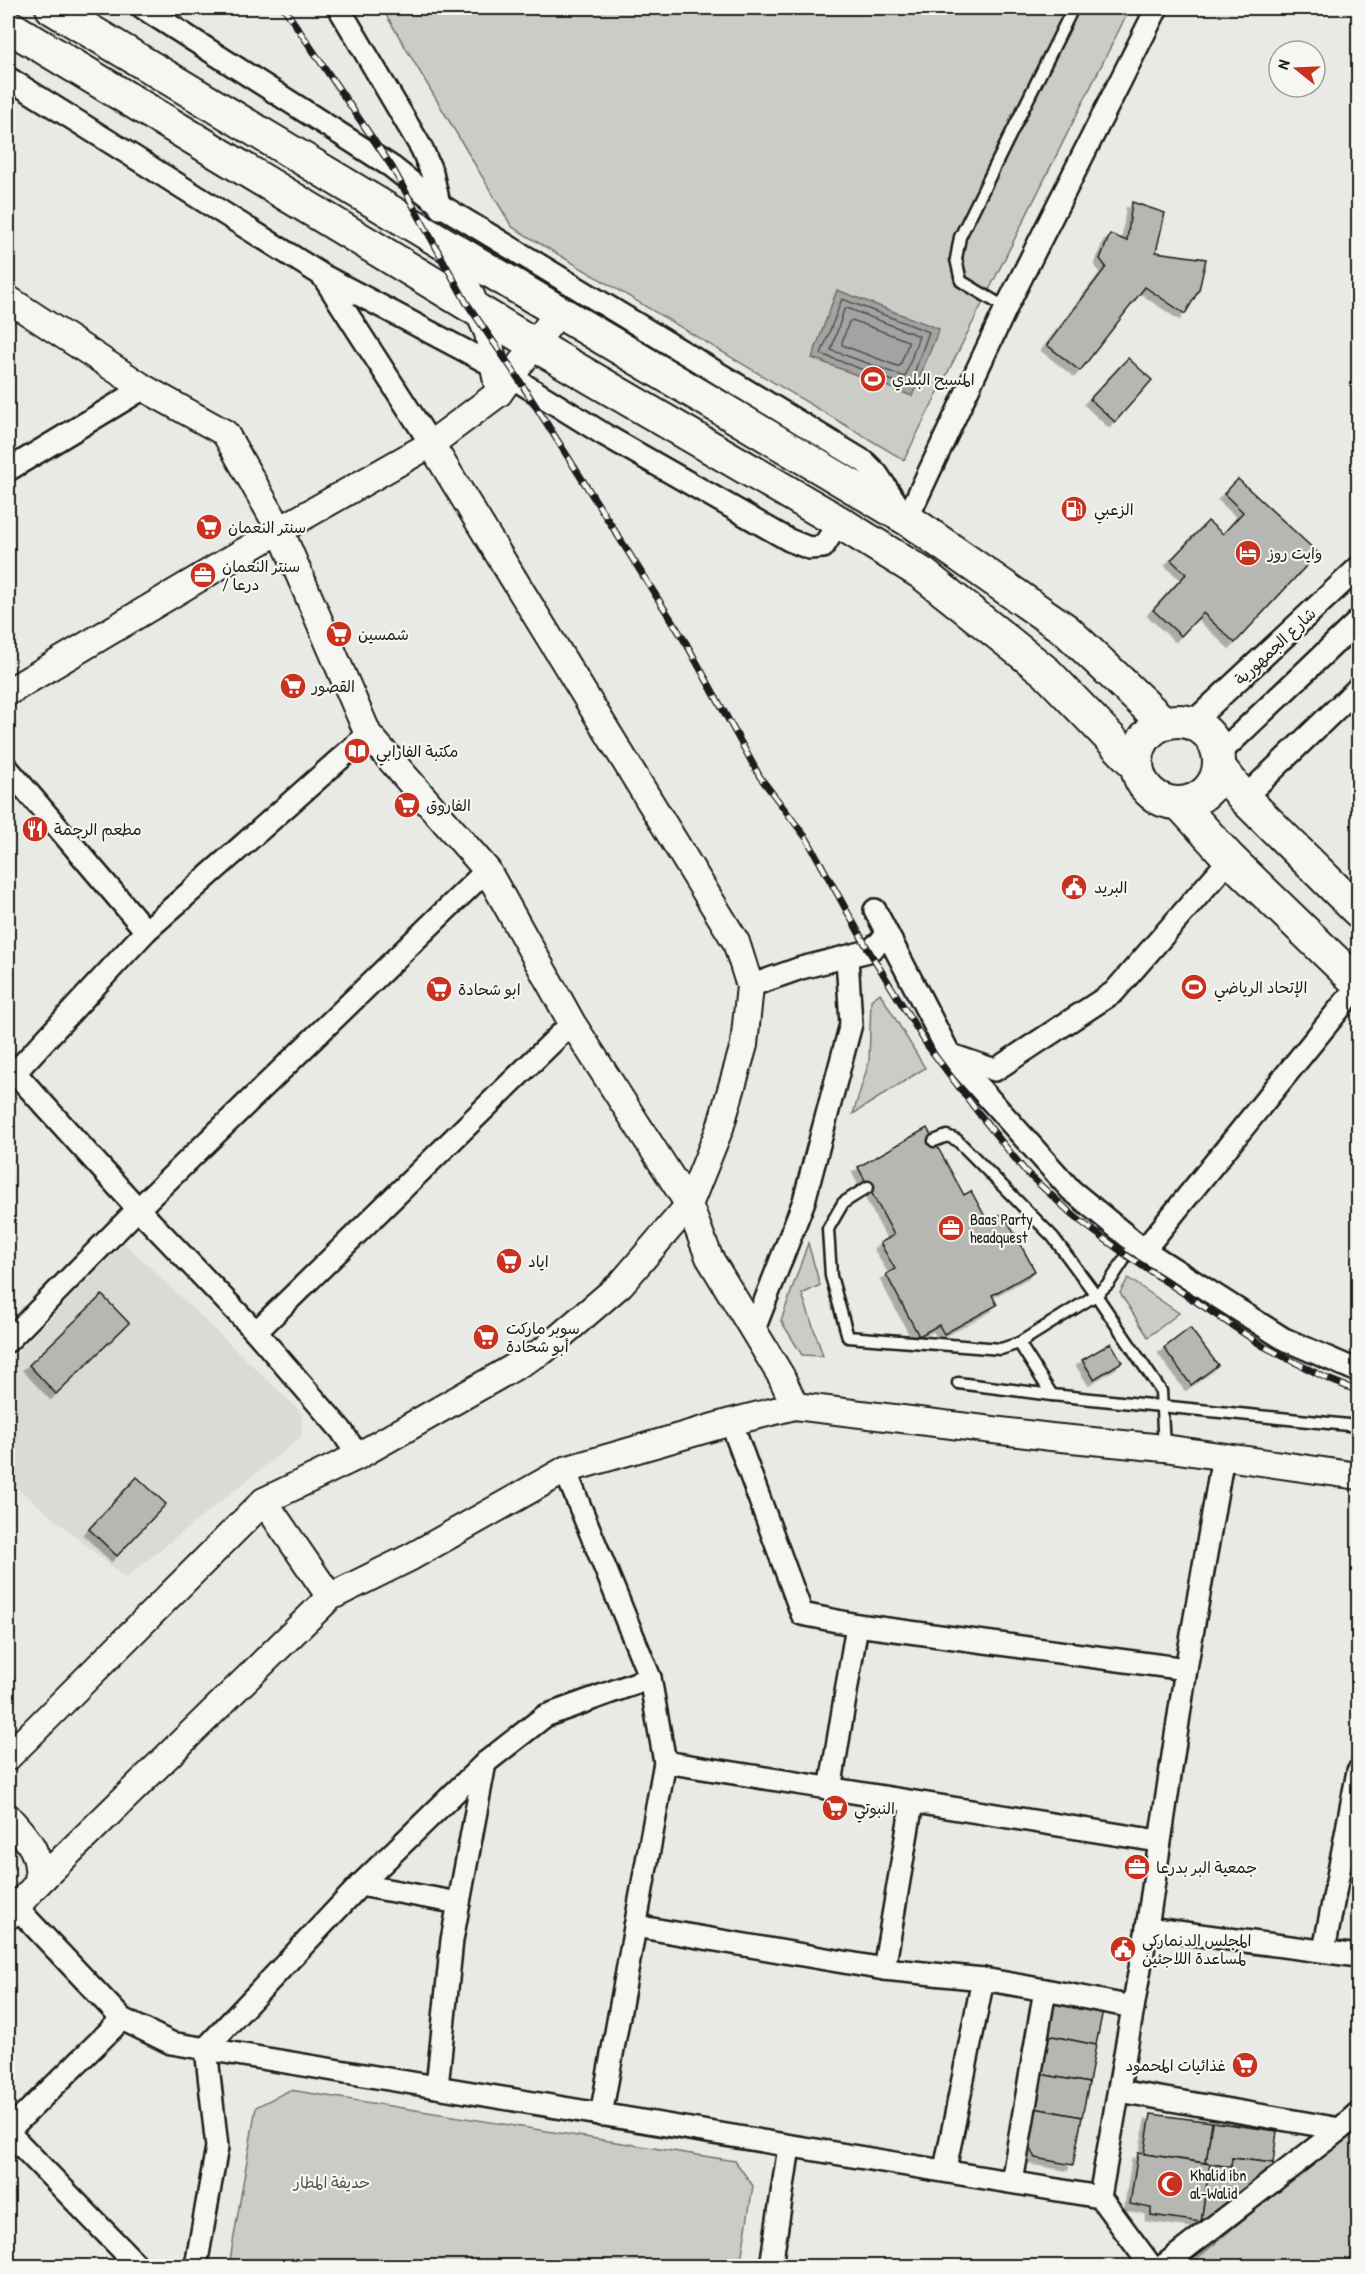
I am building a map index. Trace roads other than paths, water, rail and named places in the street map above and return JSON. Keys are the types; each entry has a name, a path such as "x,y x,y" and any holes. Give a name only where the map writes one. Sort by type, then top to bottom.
{"main road":[{"path":"52,8 907,519 1066,630 1178,723 1205,730 1214,741 1219,761 1244,798 1359,911"},
{"path":"8,26 535,345 839,522 923,574 1046,672 1137,766"},
{"path":"1178,723 1152,730 1143,740 1138,752 1137,766 1140,778 1147,788 1156,796 1179,803 1201,796 1209,788 1219,761"},
{"path":"1179,803 1230,859 1359,985"}],"street":[{"path":"143,8 392,167 440,205 865,462 877,474 907,519"},
{"path":"339,8 422,148 432,173 449,247 488,333 501,379"},
{"path":"907,519 1006,308 1157,8"},
{"path":"8,78 322,275 501,379 605,435 789,540 808,548 824,547 839,522"},
{"path":"8,1757 264,1501 358,1456 544,1350 621,1284 689,1205 720,1128 744,1045 750,986 736,942 431,444 322,275"},
{"path":"8,299 144,388 225,433 280,530 368,734 487,870 572,1023 689,1205 709,1257 781,1376 795,1406"},
{"path":"8,693 280,530 431,444 535,345 558,311"},
{"path":"8,470 144,388"},
{"name":"شارع الجمهورية","path":"1178,723 1359,568"},
{"path":"1219,761 1359,621"},
{"path":"1244,798 1359,688"},
{"path":"358,1456 341,1430 256,1332 10,1073 146,931 368,734"},
{"path":"8,769 146,931"},
{"path":"950,1055 995,1070 1114,992 1230,859"},
{"path":"8,1341 138,1209 487,870"},
{"path":"875,910 950,1055 1071,1190 1139,1246 1284,1339 1359,1371"},
{"path":"750,986 801,968 869,951 888,936"},
{"path":"753,1332 804,1201 851,1024 848,957"},
{"path":"1139,1246 1359,985"},
{"path":"256,1332 572,1023"},
{"path":"1151,2266 1100,2197 945,2169 789,2147 171,2043 122,2019 12,1912 38,1883 330,1597 411,1557 565,1470 795,1406 1051,1437 1164,1448 1359,1476"},
{"path":"731,1422 801,1614 857,1625 1186,1669"},
{"path":"1100,2197 1147,1928 1158,1841 1186,1669 1224,1456"},
{"path":"565,1470 650,1678 665,1762 601,2115"},
{"path":"264,1501 330,1597"},
{"path":"830,1790 857,1625"},
{"path":"196,2266 217,2147 206,2048 360,1885 485,1763 545,1716 650,1678"},
{"path":"665,1762 1158,1841"},
{"path":"436,2087 452,1940 485,1763"},
{"path":"1324,1950 1359,1771"},
{"path":"884,1969 912,1803"},
{"path":"8,1817 33,1847 40,1867 38,1883"},
{"path":"360,1885 459,1903"},
{"path":"635,1926 884,1969 983,1979 1133,2007"},
{"path":"1147,1928 1359,1956"},
{"path":"945,2169 983,1979"},
{"path":"1012,2182 1045,1990"},
{"path":"122,2019 8,2131 138,2266"},
{"path":"1119,2091 1340,2129"},
{"path":"1164,2266 1359,2113"},
{"path":"771,2266 789,2147"}],"lane":[{"path":"1006,308 961,281 956,259 960,237 1073,8"},
{"path":"934,1141 946,1136 957,1140 1053,1237 1096,1295 1161,1391 1164,1448"},
{"path":"868,1187 843,1203 828,1228 831,1276 848,1337 1001,1349 1019,1343 1096,1295 1109,1283 1139,1246"},
{"path":"1019,1343 1052,1395"},
{"path":"958,1383 1052,1395 1359,1426"}],"water":[{"path":"837,290 939,329 912,396 812,358"}],"railway":[{"path":"284,8 392,167 466,302 514,372 686,643 760,777 807,839 869,951 927,1045 980,1115 1026,1172 1075,1217 1126,1255 1263,1346 1328,1379 1358,1391"}],"place":[{"name":"المسبح البلدي","path":"873,379"},
{"name":"الزعبي","path":"1074,509"},
{"name":"سنتر النعمان","path":"209,527"},
{"name":"وايت روز","path":"1248,553"},
{"name":"سنتر النعمان / درعا","path":"203,575"},
{"name":"شمسين","path":"339,634"},
{"name":"القصور","path":"293,686"},
{"name":"مكتبة الفارابي","path":"357,751"},
{"name":"الفاروق","path":"407,805"},
{"name":"مطعم الرحمة","path":"35,829"},
{"name":"البريد","path":"1074,887"},
{"name":"الإتحاد الرياضي","path":"1194,987"},
{"name":"ابو شحادة","path":"439,989"},
{"name":"Baas Party headquest","path":"951,1228"},
{"name":"اياد","path":"509,1261"},
{"name":"سوبر ماركت أبو شحادة","path":"486,1337"},
{"name":"النبوتي","path":"835,1808"},
{"name":"جمعية البر بدرعا","path":"1137,1867"},
{"name":"المجلس الدنماركي لمساعدة اللاجئين","path":"1123,1949"},
{"name":"غذائيات المحمود","path":"1245,2065"},
{"name":"Khalid ibn al-Walid","path":"1170,2184"}],"park label":[{"name":"حديفة المطار","path":"332,2182"}]}
